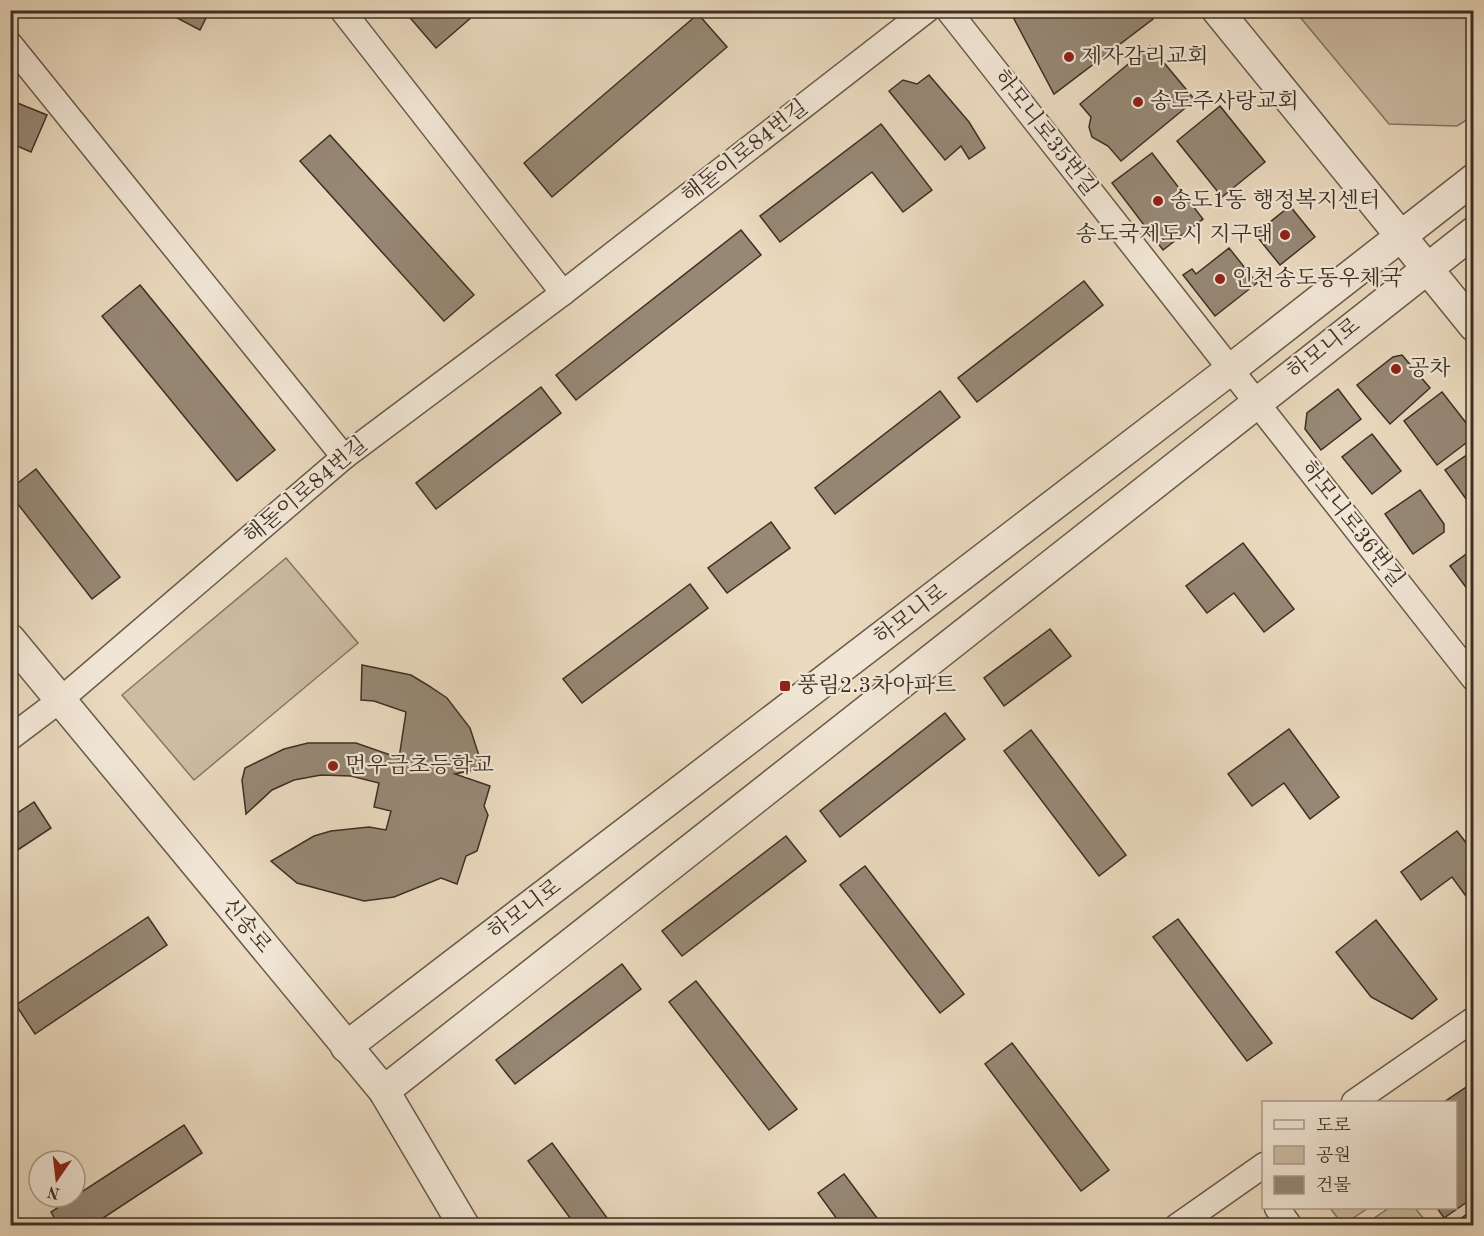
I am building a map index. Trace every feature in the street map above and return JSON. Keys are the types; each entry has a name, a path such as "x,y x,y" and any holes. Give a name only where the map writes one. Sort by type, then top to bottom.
{"street":[{"path":"342,10 563,293"},
{"name":"해돋이로84번길","path":"10,738 59,701 344,457 563,293 927,10"},
{"name":"하모니로35번길","path":"948,10 1231,369"},
{"path":"1216,10 1473,326"},
{"path":"10,44 344,457"},
{"name":"하모니로","path":"346,1047 1231,369 1473,179"},
{"name":"하모니로","path":"384,1091 1473,232"},
{"name":"하모니로36번길","path":"1231,369 1473,679"},
{"name":"신송로","path":"10,639 384,1091 464,1226"},
{"path":"1355,1101 1473,1019"},
{"path":"1177,1226 1260,1175"},
{"path":"1278,1209 1290,1226"}],"green space":[{"path":"1295,11 1473,11 1473,116 1457,126 1389,124"},
{"path":"286,558 358,643 194,780 122,695"},
{"path":"1331,1209 1367,1209 1343,1225"},
{"path":"1388,1209 1416,1209 1428,1224 1364,1225"}],"building":[{"path":"162,10 210,10 200,30"},
{"path":"409,10 480,10 436,48 406,13"},
{"name":"제자감리교회","path":"1025,10 1147,10 1153,19 1054,94 1014,19"},
{"path":"698,14 727,47 552,197 524,163"},
{"name":"송도주사랑교회","path":"1150,46 1195,100 1121,161 1108,146 1092,137 1089,127 1091,117 1080,104"},
{"path":"929,75 969,122 985,148 969,159 961,146 945,160 889,91 903,80 917,84"},
{"path":"10,100 47,115 31,152 10,143"},
{"path":"1220,106 1265,162 1222,197 1177,141"},
{"path":"881,124 932,190 903,212 872,172 780,242 760,216"},
{"path":"330,135 474,295 444,321 300,161"},
{"name":"송도1동 행정복지센터","path":"1152,153 1203,219 1163,250 1112,183"},
{"name":"송도국제도시 지구대","path":"1290,206 1315,237 1280,265 1255,234"},
{"path":"741,230 761,255 576,400 556,375"},
{"name":"인천송도동우체국","path":"1229,248 1257,283 1215,316 1183,275 1192,269 1196,274"},
{"path":"1084,281 1103,305 977,402 958,378"},
{"path":"140,285 275,450 237,481 102,316"},
{"path":"1402,355 1430,388 1390,424 1357,385 1393,357"},
{"path":"541,387 561,413 436,509 416,483"},
{"path":"1338,389 1361,419 1321,450 1305,429 1307,413"},
{"path":"940,391 960,417 835,514 815,488"},
{"path":"1442,392 1474,433 1474,437 1437,465 1404,421"},
{"path":"1372,434 1401,471 1372,494 1342,457"},
{"path":"1474,450 1474,510 1445,470"},
{"path":"36,469 120,577 92,599 10,494 10,489"},
{"path":"1420,490 1444,524 1444,532 1413,554 1385,514"},
{"path":"771,522 790,548 727,593 708,568"},
{"path":"1243,543 1294,609 1264,632 1234,593 1207,613 1186,586"},
{"path":"1469,552 1474,558 1474,598 1450,566"},
{"path":"690,584 708,608 582,703 563,679"},
{"path":"1050,629 1071,656 1004,706 984,678"},
{"path":"362,665 411,675 447,698 470,728 483,768 455,774 490,786 484,806 488,815 477,851 466,856 457,884 441,878 394,897 364,901 297,883 271,861 314,836 331,831 369,827 386,830 391,811 374,807 379,783 351,776 321,775 294,780 272,790 246,814 242,780 245,768 284,749 308,743 356,743 399,758 406,712 374,701 361,700"},
{"path":"945,713 965,739 840,837 820,811"},
{"path":"1289,729 1339,797 1310,819 1284,783 1252,806 1228,774"},
{"path":"1031,730 1126,855 1099,876 1004,751"},
{"path":"34,802 51,828 10,855 10,818"},
{"path":"1457,831 1474,853 1474,907 1452,877 1421,900 1401,872"},
{"path":"786,836 806,861 682,956 662,931"},
{"path":"865,866 964,994 940,1013 840,885"},
{"path":"148,917 167,945 35,1034 16,1005"},
{"path":"1178,919 1272,1043 1247,1061 1153,937"},
{"path":"1376,920 1437,999 1412,1019 1371,997 1336,952"},
{"path":"622,964 641,989 515,1084 496,1060"},
{"path":"696,981 797,1109 769,1130 669,1002"},
{"path":"1012,1043 1109,1170 1081,1191 985,1064"},
{"path":"1474,1082 1474,1147 1468,1151 1474,1159 1474,1197 1457,1209 1457,1101 1446,1101"},
{"path":"184,1125 202,1153 91,1226 59,1226 51,1212 56,1209 87,1209 87,1188"},
{"path":"552,1143 613,1226 576,1226 528,1161"},
{"path":"844,1174 883,1226 842,1226 818,1193"},
{"path":"1438,1209 1457,1209 1444,1218"},
{"path":"1474,1209 1474,1226 1458,1226 1456,1222"}],"place":[{"name":"제자감리교회","path":"1069,57"},
{"name":"송도주사랑교회","path":"1138,102"},
{"name":"송도1동 행정복지센터","path":"1158,201"},
{"name":"송도국제도시 지구대","path":"1285,235"},
{"name":"인천송도동우체국","path":"1220,279"},
{"name":"공차","path":"1396,369"},
{"name":"풍림2.3차아파트","path":"785,686"},
{"name":"먼우금초등학교","path":"333,766"}]}
